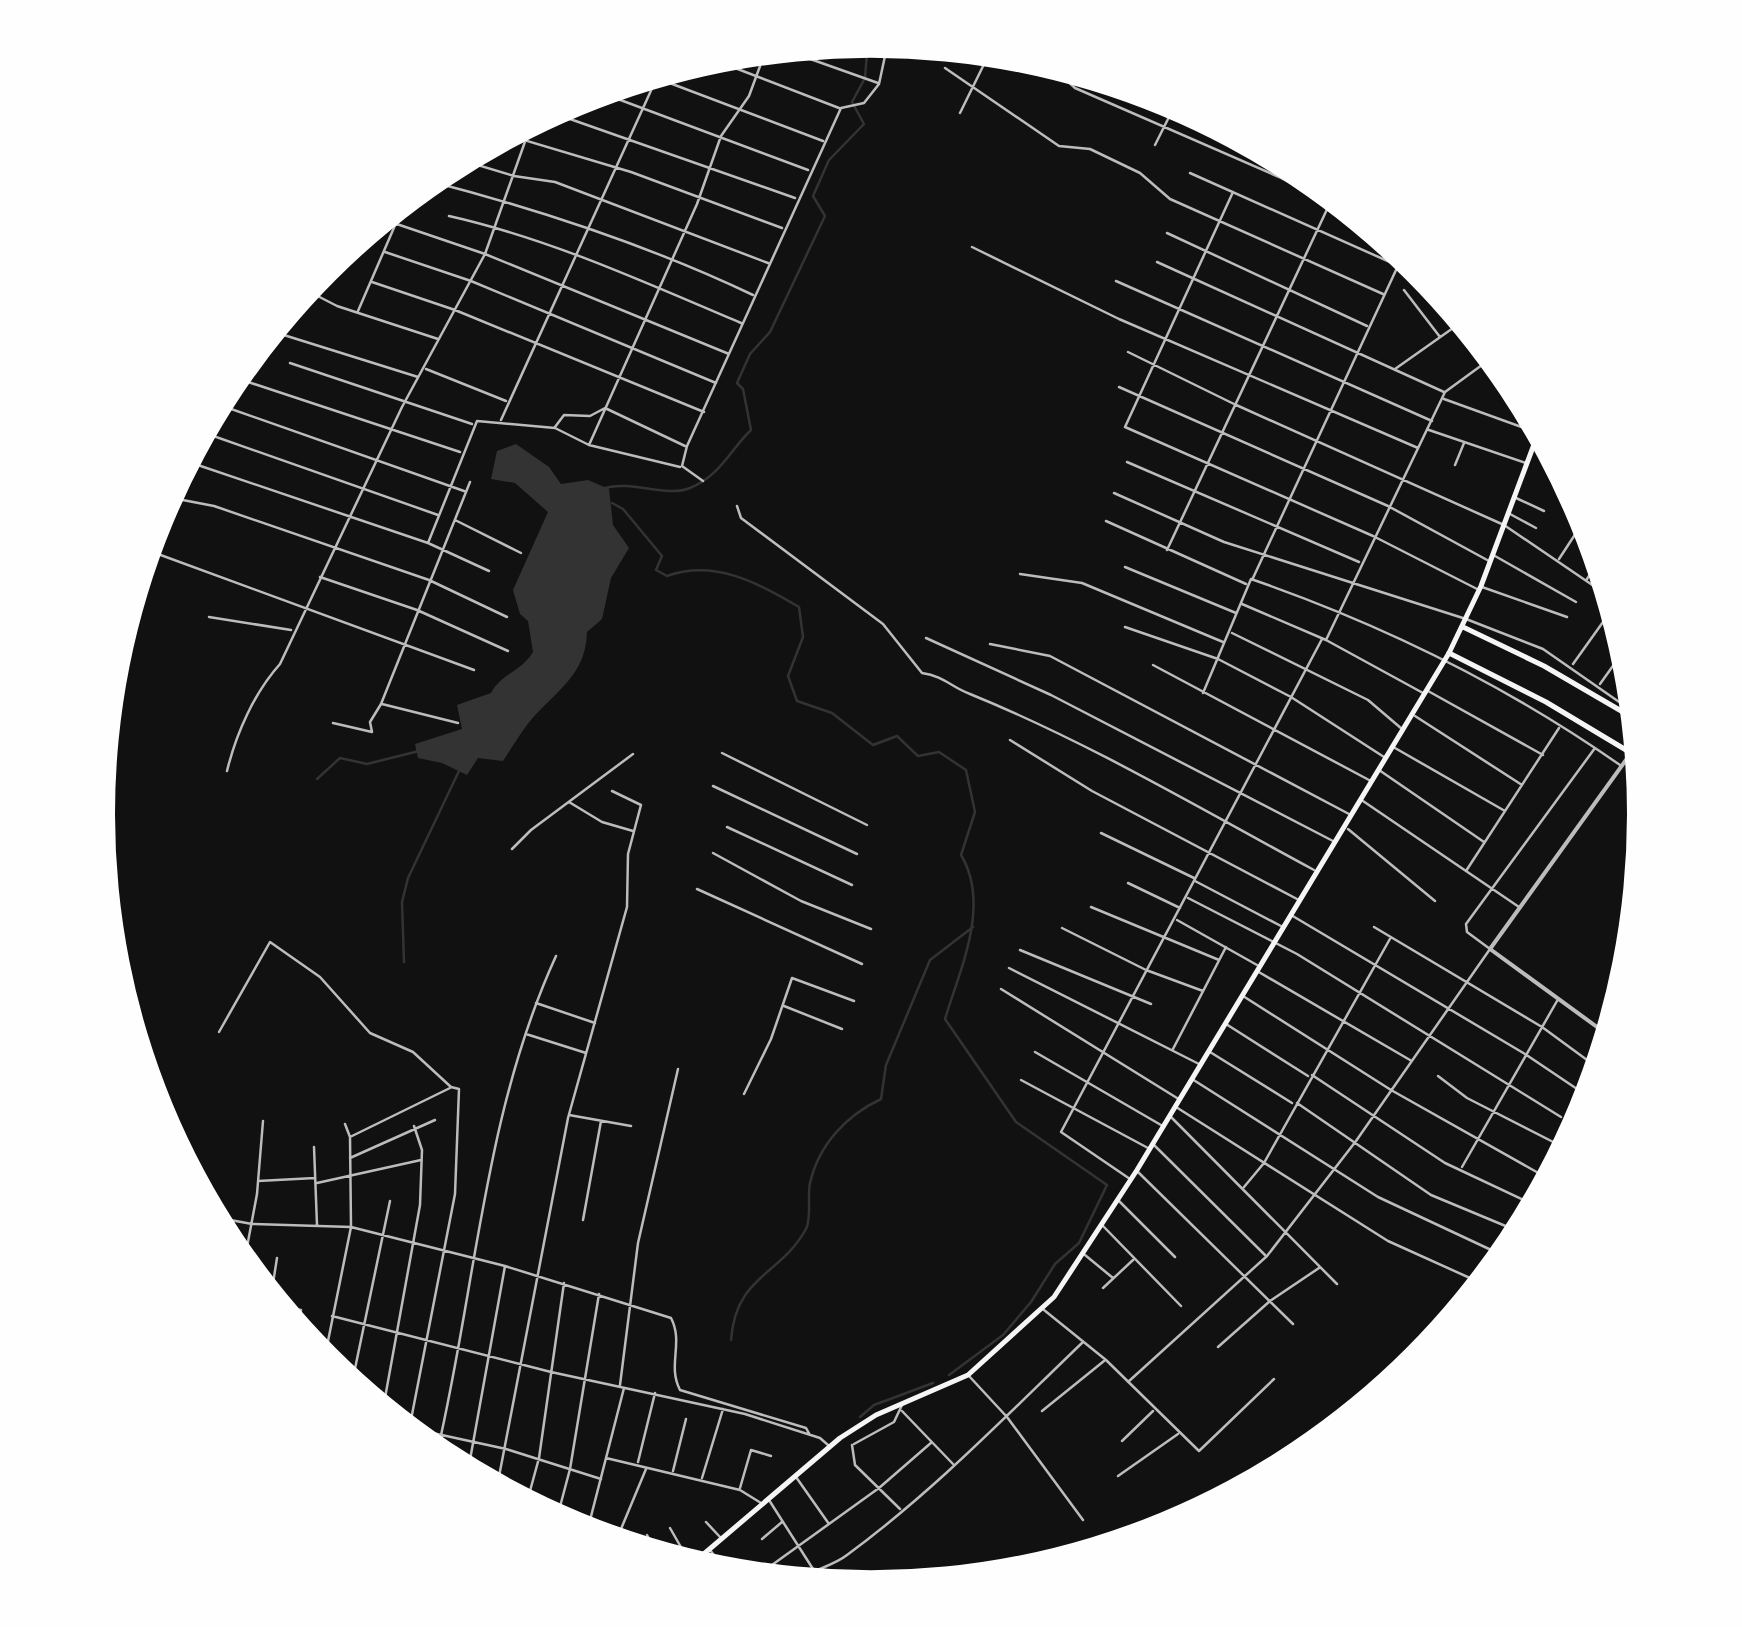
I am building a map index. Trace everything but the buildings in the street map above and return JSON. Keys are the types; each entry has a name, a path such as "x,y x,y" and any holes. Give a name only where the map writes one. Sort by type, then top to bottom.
{"main road":[{"path":"708,1549 840,1438 968,1375 1043,1309 1131,1180 1444,662 1480,588 1533,449"},
{"path":"1463,627 1620,708"},
{"path":"1449,653 1557,708 1624,750"}],"street":[{"path":"742,69 840,108 864,103 879,84 885,58"},
{"path":"812,60 879,84"},
{"path":"590,445 699,198 721,136 742,109 761,66"},
{"path":"960,112 982,66"},
{"path":"945,68 1059,146 1090,149 1140,173 1170,199 1383,294"},
{"path":"676,83 824,142"},
{"path":"1071,84 1270,172"},
{"path":"502,420 651,91"},
{"path":"620,101 810,170"},
{"path":"682,466 687,446 705,413 796,198 840,108"},
{"path":"1156,144 1167,118"},
{"path":"572,120 796,198"},
{"path":"528,140 783,228"},
{"path":"227,771 235,738 250,716 260,686 280,664 405,403 485,254 527,141"},
{"path":"481,166 514,176 540,178 602,198 769,264"},
{"path":"1190,173 1384,259"},
{"path":"451,185 590,226 755,296"},
{"path":"1233,192 1125,427 1373,536 1480,588 1567,617"},
{"path":"1167,550 1246,374 1326,210"},
{"path":"450,216 496,227 577,256 742,324"},
{"path":"400,223 563,284 729,354"},
{"path":"358,311 394,228"},
{"path":"1167,233 1368,326"},
{"path":"972,247 1164,339 1418,448"},
{"path":"385,252 471,280 717,384"},
{"path":"1157,262 1446,392"},
{"path":"1204,692 1248,584 1396,270"},
{"path":"1116,281 1432,421"},
{"path":"372,282 455,310 705,413"},
{"path":"1404,290 1440,338"},
{"path":"321,296 439,339"},
{"path":"1394,370 1452,330"},
{"path":"286,336 419,378"},
{"path":"1128,352 1504,525 1591,583"},
{"path":"290,363 474,425"},
{"path":"1131,1180 1062,1136 1072,1106 1324,640 1442,398 1481,366"},
{"path":"424,368 508,401"},
{"path":"250,383 462,452"},
{"path":"1118,388 1388,506 1576,602"},
{"path":"1442,398 1519,425"},
{"path":"554,428 564,415 590,416 605,408"},
{"path":"605,408 687,446"},
{"path":"232,409 466,492"},
{"path":"428,544 448,484 477,420 554,428 590,445 682,466 703,481"},
{"path":"1428,430 1527,464"},
{"path":"215,437 439,515"},
{"path":"1455,465 1465,440"},
{"path":"1127,462 1360,562"},
{"path":"200,466 428,544 489,571"},
{"path":"333,723 372,732 370,722 382,704 404,640 470,482"},
{"path":"1114,493 1265,554 1466,618 1572,666 1618,701"},
{"path":"1515,497 1544,511"},
{"path":"184,500 214,506 429,580 507,617"},
{"path":"737,506 741,518 834,585 843,599 856,602 868,617 883,624 922,673 943,676 964,692 1054,729 1316,871"},
{"path":"1509,513 1536,528"},
{"path":"454,520 520,553"},
{"path":"1106,521 1248,584"},
{"path":"1558,560 1574,537"},
{"path":"161,555 404,640 474,670"},
{"path":"1125,567 1237,614"},
{"path":"1020,574 1082,583 1224,643"},
{"path":"1586,580 1589,576"},
{"path":"319,577 417,610 508,651"},
{"path":"1252,580 1338,611 1444,662 1560,726 1622,767"},
{"path":"1242,604 1324,640 1543,755"},
{"path":"209,617 294,630"},
{"path":"1572,666 1602,623"},
{"path":"1125,627 1218,659 1291,697 1386,758"},
{"path":"1230,632 1368,700 1403,730"},
{"path":"926,638 1051,694 1334,842"},
{"path":"990,644 1050,656 1351,815"},
{"path":"1153,665 1371,781"},
{"path":"1599,686 1612,667"},
{"path":"382,704 458,723"},
{"path":"1411,715 1523,786"},
{"path":"1466,872 1560,726"},
{"path":"1010,740 1092,791 1299,900"},
{"path":"1392,747 1506,812"},
{"path":"1594,748 1465,926 1596,1027"},
{"path":"722,753 867,825"},
{"path":"512,849 633,754"},
{"path":"1128,1382 1244,1280 1288,1231 1625,763"},
{"path":"1378,769 1485,843"},
{"path":"713,786 857,854"},
{"path":"500,1472 569,1115 627,907 628,854 641,805 612,791"},
{"path":"1360,799 1520,908"},
{"path":"568,802 602,822 635,832"},
{"path":"1344,826 1435,901"},
{"path":"727,827 852,885"},
{"path":"1101,833 1282,926"},
{"path":"713,853 801,901 870,928"},
{"path":"1128,882 1181,909"},
{"path":"697,889 862,964"},
{"path":"1187,898 1273,941 1562,1116"},
{"path":"1092,907 1220,960"},
{"path":"1290,914 1576,1086"},
{"path":"1176,919 1411,1060"},
{"path":"1062,928 1146,970 1203,991"},
{"path":"1374,928 1542,1027 1586,1059"},
{"path":"1244,1187 1264,1163 1310,1075 1391,937"},
{"path":"219,1032 270,942 320,977 370,1034 424,1058 460,1092 459,1156 411,1413"},
{"path":"1172,1050 1226,948"},
{"path":"1020,950 1151,1004"},
{"path":"442,1436 493,1146 535,1003 556,956"},
{"path":"1009,968 1200,1064"},
{"path":"744,1094 792,978 854,1001"},
{"path":"1001,990 1179,1099"},
{"path":"1242,996 1391,1090 1536,1172"},
{"path":"1460,1170 1558,999"},
{"path":"535,1003 596,1023"},
{"path":"782,1005 842,1029"},
{"path":"1225,1024 1460,1170 1522,1199"},
{"path":"526,1034 587,1053"},
{"path":"1208,1051 1356,1141 1440,1201 1505,1226"},
{"path":"1035,1052 1162,1126"},
{"path":"591,1515 622,1386 648,1192 678,1069"},
{"path":"1438,1076 1552,1141"},
{"path":"1191,1078 1404,1211 1489,1249"},
{"path":"1022,1080 1151,1146 1267,1256"},
{"path":"350,1137 451,1087"},
{"path":"1174,1106 1388,1240 1468,1278"},
{"path":"569,1115 631,1126"},
{"path":"1168,1116 1244,1187 1337,1284"},
{"path":"350,1158 414,1126 435,1120"},
{"path":"582,1220 601,1121"},
{"path":"248,1242 263,1122"},
{"path":"328,1339 351,1227 350,1137 345,1124"},
{"path":"385,1392 422,1159 414,1126"},
{"path":"314,1147 317,1226"},
{"path":"258,1181 351,1178 422,1159"},
{"path":"1137,1170 1244,1280 1293,1324"},
{"path":"1118,1200 1175,1258"},
{"path":"355,1366 390,1201"},
{"path":"234,1221 351,1227 564,1283 671,1318 678,1332 673,1364 680,1390 806,1428 810,1435 830,1446"},
{"path":"1102,1226 1180,1306"},
{"path":"1084,1254 1113,1278"},
{"path":"274,1278 278,1258"},
{"path":"1103,1288 1134,1258"},
{"path":"471,1455 504,1266"},
{"path":"1218,1347 1270,1301 1321,1266"},
{"path":"530,1488 538,1458 564,1283"},
{"path":"561,1503 599,1294"},
{"path":"1043,1309 1106,1360 1201,1450 1274,1379"},
{"path":"332,1316 551,1372 745,1412"},
{"path":"820,1568 846,1557 955,1466 1083,1342"},
{"path":"1042,1411 1106,1360"},
{"path":"968,1375 1007,1418 1083,1520"},
{"path":"638,1464 655,1393"},
{"path":"852,1445 890,1425 902,1408 955,1466"},
{"path":"702,1480 723,1409"},
{"path":"1122,1441 1155,1409"},
{"path":"672,1472 686,1419"},
{"path":"1118,1476 1180,1433"},
{"path":"443,1436 506,1449 601,1479"},
{"path":"840,1438 852,1445"},
{"path":"774,1563 879,1488 932,1442"},
{"path":"852,1445 854,1464 902,1511"},
{"path":"740,1490 752,1450 771,1456"},
{"path":"606,1458 740,1490 766,1501 784,1521 812,1567"},
{"path":"622,1527 647,1466"},
{"path":"795,1476 830,1525"},
{"path":"762,1539 784,1521"},
{"path":"706,1522 722,1538"},
{"path":"670,1528 680,1545"}],"shaded area":[{"path":"516,444 549,467 561,484 588,480 609,489 613,525 629,548 611,578 602,619 587,632 583,656 572,676 530,722 503,761 478,758 467,775 442,763 418,758 415,744 462,729 457,705 491,693 533,652 528,621 520,614 513,590 548,512 515,483 491,479 497,451"}],"waterway":[{"path":"605,488 690,488 717,470 751,430 743,389 737,383 750,354 770,332 825,216 813,196 829,160 864,124 852,102 865,78 867,58"},
{"path":"612,503 623,509 662,556 656,570 667,576 702,570 736,576 799,607 803,637 788,676 797,701 832,713 873,745 897,736 918,756 939,752 966,770 975,812 961,855 970,874 973,916 965,958 945,1019 1016,1122 1107,1185 1079,1243 1055,1264 1031,1302 1003,1335 949,1375"},
{"path":"317,779 340,758 367,764 419,751"},
{"path":"404,962 402,902 408,878 459,771"},
{"path":"731,1340 741,1302 796,1245 806,1229 810,1183 827,1144 846,1122 881,1099 886,1065 930,960 973,927"},
{"path":"860,1417 874,1405 933,1383"}]}
